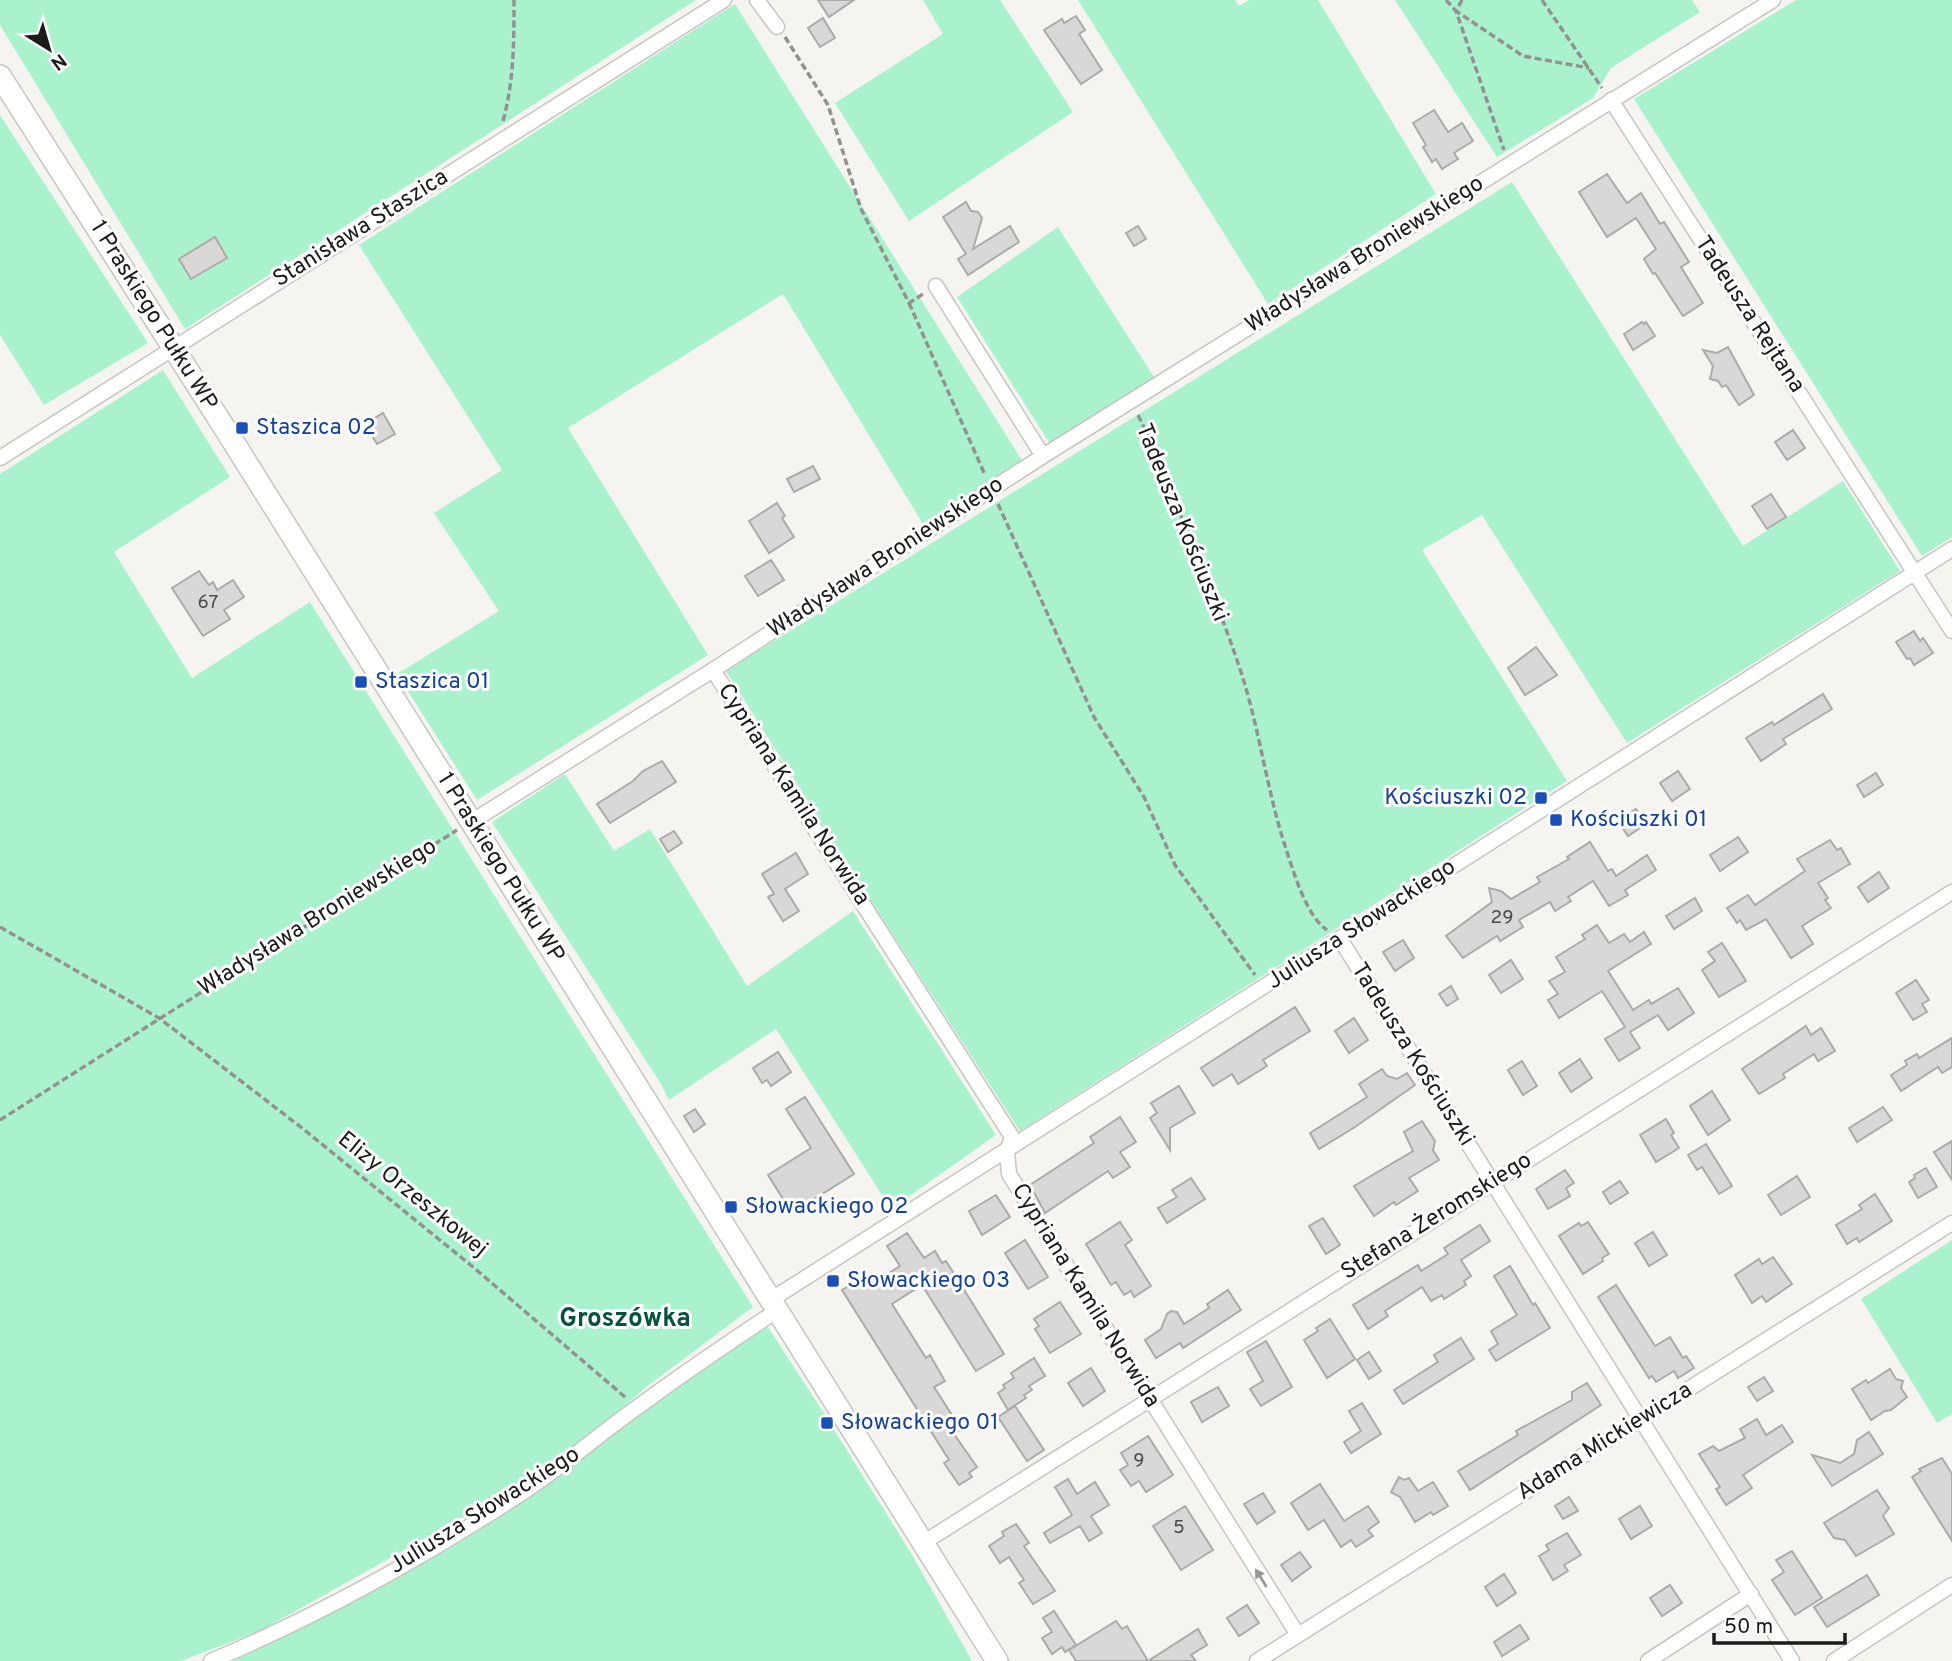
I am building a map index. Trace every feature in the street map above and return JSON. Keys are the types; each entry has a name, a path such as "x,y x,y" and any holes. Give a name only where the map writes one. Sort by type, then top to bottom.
{"street":[{"name":"Stanisława Staszica","path":"0,458 724,0"},
{"path":"757,0 777,27"},
{"name":"Władysława Broniewskiego","path":"471,822 713,670 1130,401 1773,0"},
{"name":"1 Praskiego Pułku WP","path":"0,76 998,1661"},
{"name":"Tadeusza Rejtana","path":"1611,100 1952,631"},
{"path":"936,286 1043,456"},
{"name":"Juliusza Słowackiego","path":"211,1661 281,1631 421,1554 520,1495 775,1304 1007,1152 1952,549"},
{"name":"Cypriana Kamila Norwida","path":"713,670 1013,1137 1007,1152 1009,1174 1298,1635"},
{"name":"Stefana Żeromskiego","path":"923,1543 1952,892"},
{"name":"Tadeusza Kościuszki","path":"1340,939 1792,1661"},
{"name":"Adama Mickiewicza","path":"1257,1661 1952,1223"},
{"path":"1834,1661 1952,1585"},
{"path":"1648,1661 1751,1594"}],"path":[{"path":"497,143 510,97 514,60 514,0"},
{"path":"1446,0 1456,11 1523,56 1589,68"},
{"path":"1462,0 1456,11 1509,164"},
{"path":"1542,0 1611,100"},
{"path":"777,27 802,61 828,105 861,209 909,303 1094,717 1144,797 1175,865 1264,988"},
{"path":"909,303 936,286"},
{"name":"Tadeusza Kościuszki","path":"1130,401 1149,438 1239,665 1261,741 1279,826 1295,878 1319,925 1340,939"},
{"name":"Władysława Broniewskiego","path":"0,1120 471,822"},
{"name":"Elizy Orzeszkowej","path":"0,927 159,1018 324,1145 473,1267 637,1408"}],"green space":[{"path":"0,0 696,0 185,329 0,25"},
{"path":"923,0 1000,0 1073,112 909,221 835,103 943,34"},
{"path":"1078,0 1235,0 1239,6 1249,0 1318,0 1436,194 1268,304"},
{"path":"1395,0 1692,0 1700,12 1611,68 1593,98 1497,157"},
{"path":"1796,0 1952,0 1952,537 1922,556 1634,99"},
{"path":"735,4 1023,462 923,524 783,294 568,428 708,655 477,800 397,674 499,611 434,513 502,470 359,245"},
{"path":"0,115 148,343 44,405 0,335"},
{"path":"1512,182 1743,546 1843,481 1900,571 1627,743 1482,515 1422,550 1567,781 1020,1131 726,671"},
{"path":"1058,227 1154,377 1050,444 957,297"},
{"path":"163,370 230,477 114,552 192,678 310,602 753,1307 649,1385 584,1440 506,1493 260,1631 181,1661 0,1661 0,474"},
{"path":"565,774 614,851 650,829 747,986 853,911 996,1135 891,1209 776,1029 669,1100 492,822"},
{"path":"1952,1240 1952,1414 1937,1423 1861,1299"},
{"path":"768,1327 825,1415 820,1419 828,1431 833,1428 911,1553 972,1661 234,1661 414,1568 483,1527 563,1474 672,1388"}],"building":[{"path":"818,0 854,0 829,17"},
{"path":"1076,16 1085,30 1079,34 1102,70 1081,84 1044,30 1062,19 1064,23"},
{"path":"823,18 835,38 820,47 808,28"},
{"path":"1434,110 1448,132 1462,123 1473,141 1454,153 1458,159 1442,169 1436,159 1432,162 1413,123"},
{"path":"1607,174 1627,203 1641,193 1660,224 1664,222 1689,262 1681,267 1703,303 1683,316 1644,259 1656,249 1636,218 1607,237 1579,192"},
{"path":"966,202 971,211 978,212 982,218 973,249 1010,226 1019,242 968,275 958,259 966,254 943,217"},
{"path":"1138,226 1146,239 1134,246 1126,233"},
{"path":"215,237 227,258 191,279 179,259"},
{"path":"1646,322 1655,336 1633,350 1624,334"},
{"path":"1728,347 1754,395 1739,405 1726,385 1722,387 1718,381 1710,379 1713,366 1703,350 1717,353"},
{"path":"383,413 395,434 377,444 365,424"},
{"path":"1793,430 1805,448 1787,460 1775,442"},
{"path":"813,466 820,479 794,492 787,479"},
{"path":"1771,494 1786,517 1767,529 1752,506"},
{"path":"777,503 785,516 782,518 794,537 769,553 749,521"},
{"path":"771,560 784,580 758,596 745,576"},
{"path":"199,571 209,585 213,582 217,590 233,580 244,597 224,610 230,619 203,636 172,588"},
{"path":"1914,631 1920,641 1923,638 1933,653 1914,665 1896,642"},
{"path":"1536,647 1557,675 1525,695 1508,668"},
{"path":"1823,694 1832,709 1783,739 1786,744 1761,761 1746,738 1772,722 1774,725"},
{"path":"662,761 676,782 610,823 597,804 633,781 643,771"},
{"path":"1678,771 1690,789 1672,801 1660,783"},
{"path":"1876,773 1883,785 1864,797 1857,785"},
{"path":"1636,809 1646,824 1628,836 1618,821"},
{"path":"674,831 682,843 668,852 660,839"},
{"path":"1738,837 1748,852 1720,871 1710,855"},
{"path":"1830,840 1837,850 1841,848 1850,864 1818,883 1831,908 1802,926 1813,944 1791,958 1766,919 1746,930 1740,920 1737,923 1727,908 1748,895 1755,905 1805,871 1797,859"},
{"path":"1590,842 1608,871 1612,869 1616,876 1647,855 1656,870 1625,890 1628,895 1609,906 1593,881 1568,897 1571,901 1555,911 1550,902 1519,920 1523,927 1500,941 1497,936 1463,958 1446,936 1492,902 1489,888 1501,891 1511,899 1540,882 1537,877 1569,859 1567,857"},
{"path":"796,853 808,874 785,889 799,911 783,921 768,897 774,894 762,874"},
{"path":"1879,872 1889,888 1868,902 1858,887"},
{"path":"1695,898 1702,911 1674,929 1666,916"},
{"path":"1597,925 1609,943 1624,934 1630,942 1644,932 1651,944 1608,971 1633,1010 1649,1000 1651,1004 1678,988 1694,1013 1668,1030 1658,1015 1630,1032 1640,1048 1619,1061 1605,1039 1625,1027 1602,991 1559,1018 1548,1000 1558,994 1549,981 1565,972 1556,957 1585,939 1582,935"},
{"path":"1403,940 1414,958 1395,971 1383,952"},
{"path":"1722,943 1746,981 1719,997 1702,970 1715,961 1708,952"},
{"path":"1511,960 1523,979 1501,993 1489,975"},
{"path":"1916,980 1929,1000 1922,1004 1927,1012 1913,1020 1896,993"},
{"path":"1451,986 1458,999 1447,1006 1439,994"},
{"path":"1295,1007 1310,1031 1263,1060 1267,1066 1238,1084 1232,1074 1213,1086 1201,1068"},
{"path":"1354,1018 1368,1040 1349,1053 1335,1031"},
{"path":"1806,1026 1811,1035 1821,1028 1835,1051 1818,1061 1814,1054 1783,1074 1785,1078 1759,1094 1742,1069"},
{"path":"1952,1038 1952,1067 1942,1073 1938,1067 1901,1091 1891,1075 1907,1065 1905,1061 1917,1054 1919,1058"},
{"path":"778,1052 791,1072 771,1086 767,1080 762,1083 753,1068"},
{"path":"1580,1059 1592,1078 1571,1092 1559,1073"},
{"path":"1522,1061 1537,1086 1523,1095 1508,1070"},
{"path":"1382,1069 1387,1076 1397,1079 1407,1073 1415,1085 1319,1149 1310,1133 1367,1097 1359,1084"},
{"path":"1179,1086 1195,1113 1170,1128 1170,1150 1150,1118 1157,1113 1151,1103"},
{"path":"1712,1091 1730,1120 1708,1135 1690,1106"},
{"path":"805,1097 854,1174 792,1213 768,1175 811,1148 786,1109"},
{"path":"1883,1107 1892,1120 1857,1142 1849,1128"},
{"path":"695,1109 705,1124 694,1132 684,1116"},
{"path":"1120,1117 1136,1142 1120,1152 1130,1167 1113,1178 1108,1171 1045,1213 1030,1185 1094,1143 1090,1137"},
{"path":"1666,1119 1679,1148 1656,1162 1640,1135"},
{"path":"1422,1121 1435,1141 1433,1150 1439,1160 1409,1178 1418,1191 1396,1205 1394,1202 1374,1216 1354,1186 1413,1151 1404,1132"},
{"path":"1952,1141 1952,1180 1934,1152"},
{"path":"1706,1144 1732,1186 1719,1194 1702,1167 1697,1170 1688,1155"},
{"path":"1926,1168 1937,1187 1918,1198 1909,1182 1915,1178 1914,1175"},
{"path":"1565,1170 1574,1183 1566,1188 1570,1196 1548,1209 1536,1189"},
{"path":"1797,1176 1810,1197 1781,1215 1768,1195"},
{"path":"1191,1178 1205,1199 1167,1223 1158,1208 1177,1197 1172,1190"},
{"path":"1620,1181 1628,1193 1610,1204 1603,1192"},
{"path":"1875,1194 1892,1221 1859,1242 1857,1238 1847,1244 1836,1225 1862,1209 1859,1205"},
{"path":"996,1195 1010,1217 982,1235 969,1211"},
{"path":"1323,1218 1340,1245 1326,1254 1309,1226"},
{"path":"1120,1222 1132,1240 1125,1245 1151,1286 1134,1297 1131,1291 1124,1295 1116,1282 1111,1285 1086,1244"},
{"path":"1588,1222 1609,1254 1583,1274 1559,1236 1579,1223 1581,1226"},
{"path":"1480,1225 1490,1241 1461,1260 1471,1276 1464,1281 1466,1285 1444,1299 1442,1295 1431,1301 1422,1287 1385,1311 1388,1316 1368,1329 1353,1305 1418,1265 1421,1271 1448,1254 1444,1248"},
{"path":"1653,1232 1667,1255 1649,1266 1635,1243"},
{"path":"907,1233 924,1258 935,1251 942,1263 946,1261 1004,1354 976,1371 922,1285 892,1304 926,1358 930,1355 945,1381 934,1387 961,1429 954,1434 977,1467 969,1473 972,1477 959,1485 944,1463 949,1460 842,1290 864,1276 870,1285 900,1266 887,1246"},
{"path":"1025,1240 1048,1277 1028,1289 1005,1253"},
{"path":"1773,1257 1792,1284 1766,1302 1762,1296 1752,1303 1735,1275 1759,1259 1762,1264"},
{"path":"1510,1266 1550,1328 1496,1361 1489,1350 1498,1344 1491,1331 1517,1315 1494,1276"},
{"path":"1616,1285 1655,1346 1670,1337 1683,1358 1686,1356 1694,1368 1678,1378 1674,1371 1656,1382 1652,1376 1649,1378 1598,1297"},
{"path":"1228,1290 1241,1310 1183,1348 1180,1343 1156,1358 1145,1340 1161,1329 1167,1314 1171,1311 1177,1312 1184,1324 1209,1308 1207,1304"},
{"path":"1060,1302 1081,1334 1050,1353 1035,1329 1039,1326 1034,1319"},
{"path":"1330,1319 1355,1359 1327,1378 1304,1340"},
{"path":"1461,1338 1474,1359 1403,1404 1394,1390 1438,1362 1434,1355"},
{"path":"1266,1341 1292,1387 1261,1406 1250,1389 1263,1381 1247,1352"},
{"path":"1369,1352 1381,1371 1369,1379 1357,1360"},
{"path":"1034,1358 1045,1376 1029,1386 1032,1390 1024,1395 1026,1398 1008,1410 998,1393 1005,1388 1003,1385 1014,1378 1011,1373"},
{"path":"1091,1368 1105,1391 1083,1406 1068,1383"},
{"path":"1890,1369 1896,1379 1903,1381 1901,1388 1907,1397 1891,1410 1871,1420 1852,1389 1866,1380 1868,1383"},
{"path":"1764,1377 1773,1391 1757,1401 1748,1387"},
{"path":"1587,1383 1601,1405 1470,1490 1458,1471 1518,1435 1516,1431 1572,1400 1572,1392"},
{"path":"1218,1387 1229,1406 1202,1422 1191,1402"},
{"path":"1362,1403 1381,1434 1351,1453 1344,1442 1361,1431 1349,1411"},
{"path":"1015,1406 1044,1450 1027,1461 998,1417"},
{"path":"1757,1419 1766,1435 1782,1425 1793,1442 1743,1475 1752,1488 1726,1505 1716,1489 1720,1487 1699,1454 1713,1446 1719,1451 1745,1438 1740,1429"},
{"path":"1869,1432 1883,1454 1832,1486 1812,1455 1840,1463 1854,1454 1857,1440"},
{"path":"1148,1436 1173,1475 1146,1492 1139,1481 1131,1486 1120,1470 1128,1465 1121,1453"},
{"path":"1942,1458 1952,1474 1952,1541 1912,1477 1921,1471 1919,1469"},
{"path":"1399,1477 1404,1480 1409,1478 1418,1491 1433,1482 1448,1506 1415,1522 1400,1497 1391,1492"},
{"path":"1068,1479 1077,1494 1095,1482 1109,1505 1091,1516 1102,1533 1089,1541 1080,1526 1050,1543 1044,1533 1072,1515 1055,1487"},
{"path":"1320,1484 1344,1521 1368,1506 1379,1522 1368,1530 1373,1536 1356,1547 1351,1540 1341,1547 1324,1520 1308,1530 1291,1503"},
{"path":"1877,1490 1889,1508 1883,1516 1894,1534 1856,1556 1845,1540 1834,1538 1824,1523"},
{"path":"1263,1493 1275,1512 1257,1524 1244,1504"},
{"path":"1569,1497 1578,1511 1563,1519 1555,1506"},
{"path":"1185,1506 1213,1550 1181,1570 1153,1526"},
{"path":"1640,1506 1652,1526 1631,1539 1619,1519"},
{"path":"1016,1524 1029,1543 1024,1546 1055,1591 1033,1604 1019,1583 1024,1580 1009,1557 1000,1563 989,1546 1004,1536 1002,1532"},
{"path":"1567,1533 1581,1555 1564,1565 1568,1571 1553,1580 1539,1556 1549,1550 1546,1545"},
{"path":"1792,1551 1822,1598 1795,1615 1772,1580 1784,1572 1776,1560"},
{"path":"1300,1552 1311,1567 1292,1581 1281,1565"},
{"path":"1504,1574 1516,1593 1497,1606 1485,1587"},
{"path":"1867,1575 1879,1595 1827,1627 1814,1607"},
{"path":"1670,1585 1682,1603 1662,1616 1650,1598"},
{"path":"1247,1605 1259,1623 1239,1636 1227,1618"},
{"path":"1054,1611 1076,1645 1065,1652 1062,1647 1052,1654 1042,1638 1052,1632 1043,1618"},
{"path":"1116,1621 1122,1629 1127,1626 1148,1661 1076,1661 1069,1650"},
{"path":"1520,1625 1529,1639 1502,1656 1494,1642"},
{"path":"1198,1629 1207,1645 1191,1655 1196,1661 1148,1661"}],"place":[{"name":"Staszica 02","path":"242,428"},
{"name":"Staszica 01","path":"361,682"},
{"name":"Kościuszki 02","path":"1541,798"},
{"name":"Kościuszki 01","path":"1556,820"},
{"name":"Słowackiego 02","path":"731,1207"},
{"name":"Słowackiego 03","path":"833,1281"},
{"name":"Słowackiego 01","path":"827,1423"}],"district":[{"name":"Groszówka","path":"625,1319"}]}
